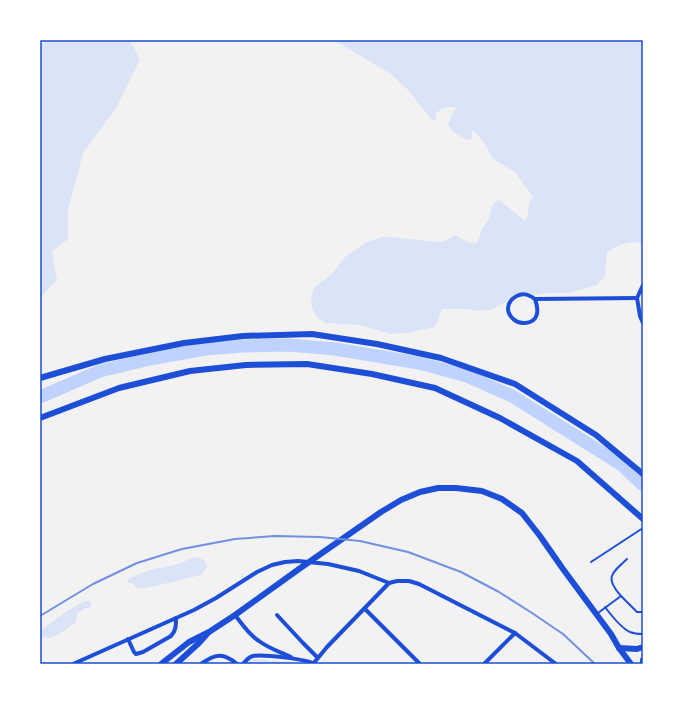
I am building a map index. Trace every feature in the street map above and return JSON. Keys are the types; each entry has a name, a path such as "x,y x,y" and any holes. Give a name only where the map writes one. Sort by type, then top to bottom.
{"main road":[{"path":"40,378 105,359 184,343 243,336 312,334 377,344 441,358 515,384 596,435 643,474"},
{"path":"40,418 119,388 190,371 246,366 307,364 372,374 435,388 500,418 577,461 643,519"},
{"path":"162,664 189,642 209,632 235,615 400,500 420,492 438,488 456,488 482,491 502,499 522,513 611,634 631,664"},
{"path":"176,664 209,632"},
{"path":"619,648 637,649 643,647"}],"street":[{"path":"643,285 637,298 640,316 643,323"},
{"path":"535,299 538,307 537,315 532,321 524,324 516,322 510,316 508,308 511,300 516,296 523,294 529,295 535,299 637,298"},
{"path":"73,664 194,610 257,572 272,565 298,561 328,564 359,571 389,583 409,581 419,584 515,633 556,664"},
{"path":"243,664 253,656 260,656 294,659 314,664 327,647 389,583"},
{"path":"365,609 420,664"},
{"path":"235,615 258,641 294,659"},
{"path":"277,615 318,658"},
{"path":"128,639 134,652 139,654 171,636 174,633 176,618"},
{"path":"484,664 515,633"},
{"path":"201,664 216,655 224,655 237,664"}],"lane":[{"path":"591,562 643,528"},
{"path":"627,558 613,572 612,585 637,612 643,612"},
{"path":"596,614 621,596"},
{"path":"605,608 629,632 643,634"}],"shaded area":[{"path":"50,40 129,40 140,59 116,108 83,153 68,210 68,239 52,251 57,280 40,298 40,45"},
{"path":"334,40 643,40 643,244 629,242 607,252 605,276 597,285 568,293 546,293 534,295 527,292 521,293 490,310 477,311 466,309 442,309 435,327 407,333 391,334 360,325 325,323 317,317 311,303 312,294 315,287 332,274 345,257 365,243 382,237 437,242 445,241 455,235 469,243 476,243 488,220 492,206 495,202 498,200 503,203 525,221 527,219 529,203 533,197 515,172 493,159 484,143 475,132 472,131 472,139 469,140 453,132 448,123 456,107 447,107 440,110 436,114 436,120 434,121 408,90 391,74"},
{"path":"198,557 205,561 207,567 201,575 147,588 138,588 127,581 130,578 150,570 179,564 189,559"},
{"path":"85,601 90,601 92,605 77,614 76,622 53,637 45,637 40,639 40,631 70,609"},
{"path":"252,658 305,664 247,664 248,660"}],"waterway":[{"path":"40,397 100,371 150,359 205,349 289,345 335,349 419,363 467,376 512,396 622,465 643,485"}],"railway":[{"path":"40,616 93,584 137,563 182,549 235,539 275,536 320,537 360,541 408,552 461,572 499,592 563,634 595,664"}]}
